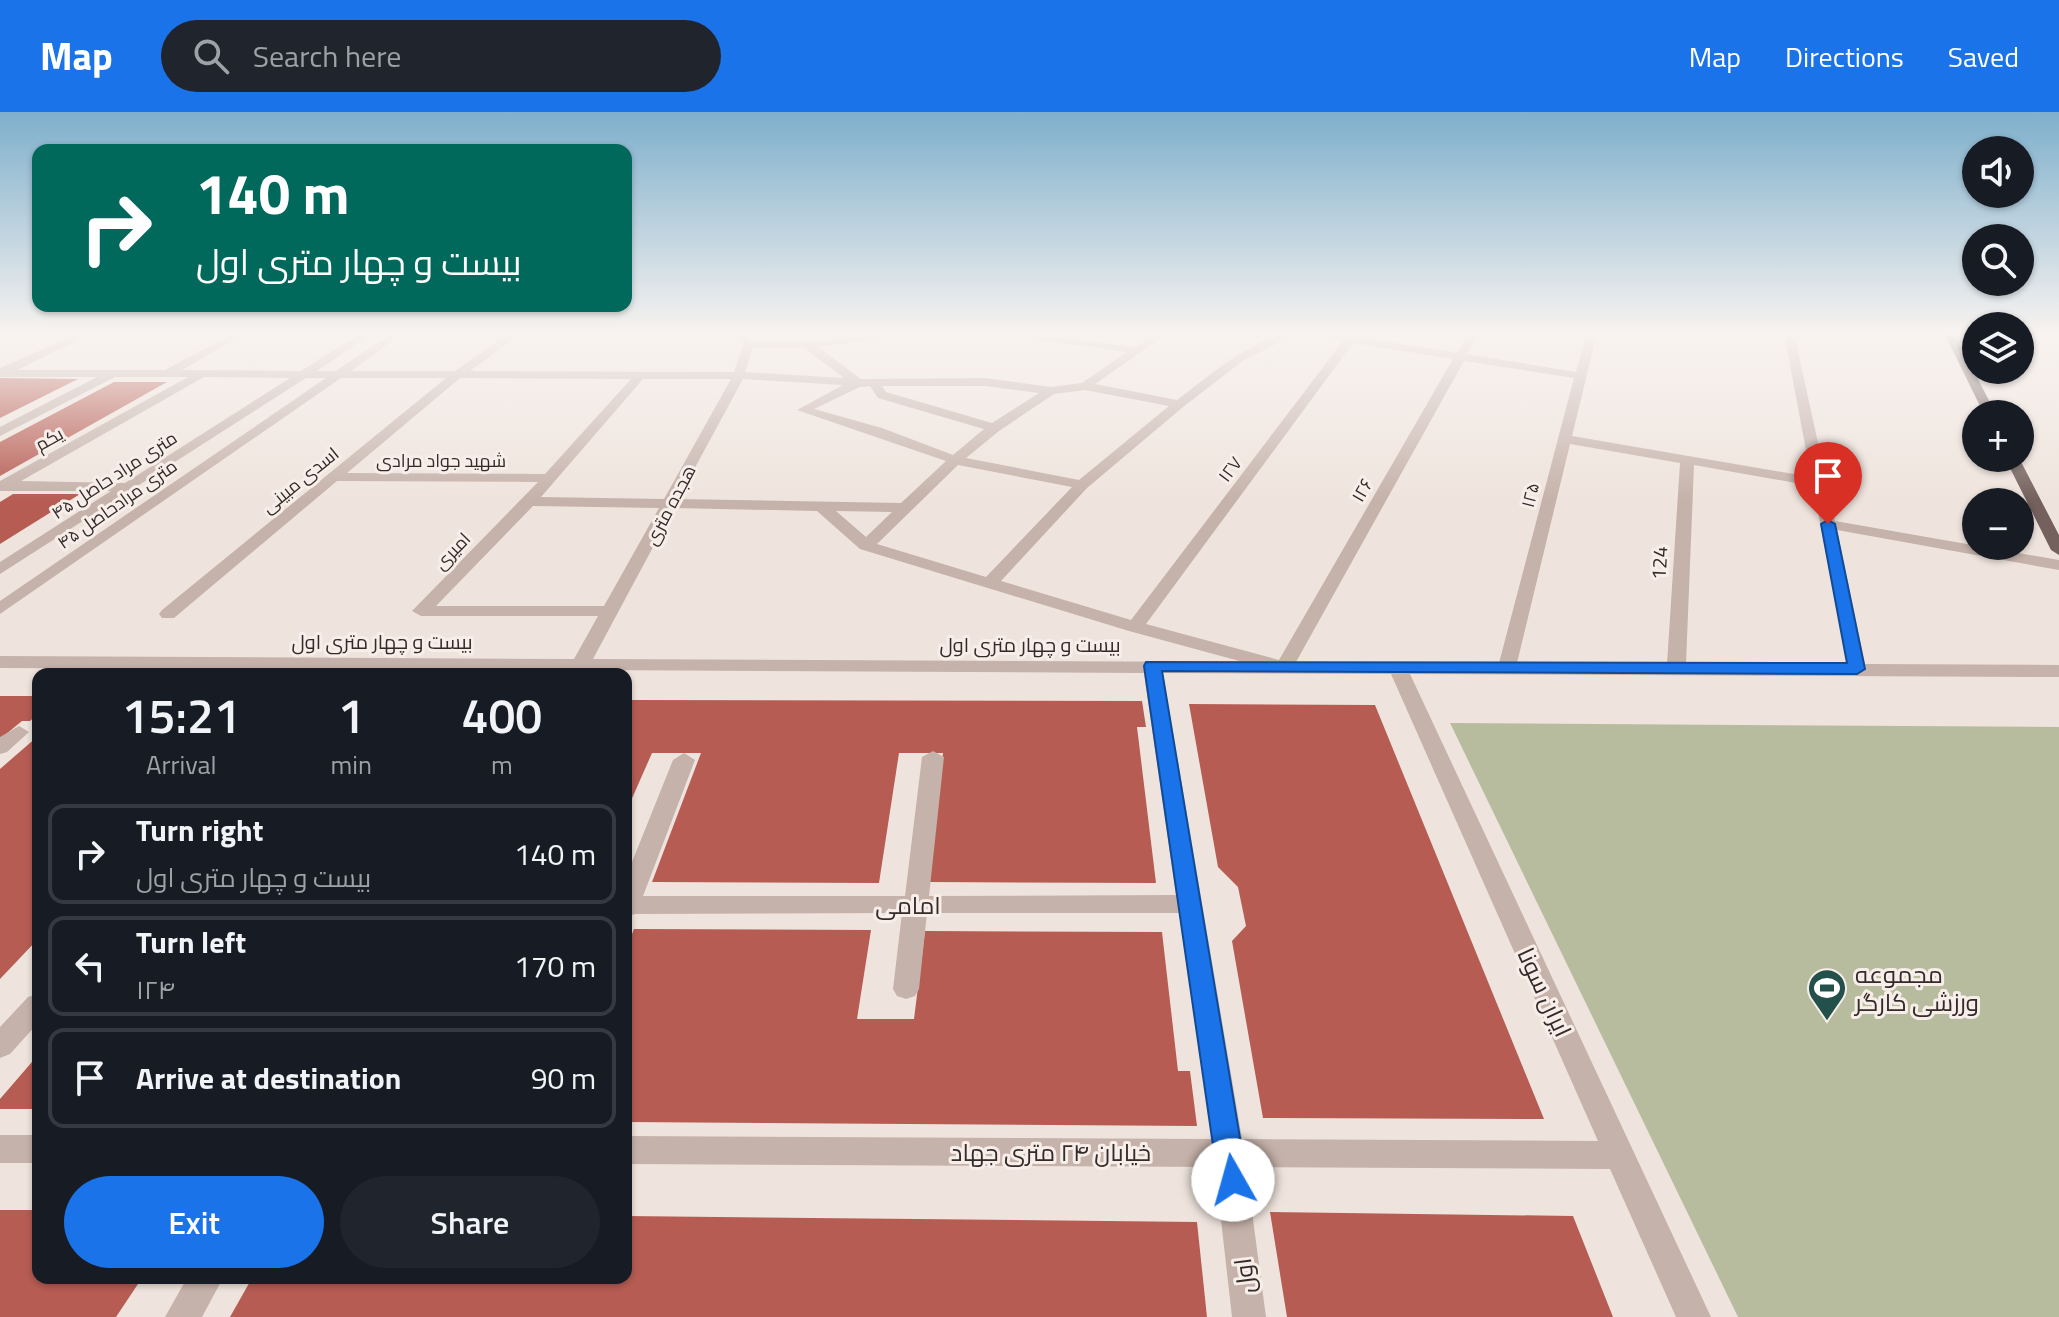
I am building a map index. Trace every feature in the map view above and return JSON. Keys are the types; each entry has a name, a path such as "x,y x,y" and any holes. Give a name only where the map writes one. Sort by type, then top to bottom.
{"main road":[{"path":"2019,472 2059,550"}],"street":[{"path":"3,429 82,389"},
{"name":"یکم","path":"1,486 174,389"},
{"name":"۴۵ متری مراد حاصل","path":"0,569 280,389"},
{"name":"۴۵ متری مرادحاصل","path":"0,609 316,389"},
{"name":"اسدی مبینی","path":"168,614 440,389"},
{"name":"امیری","path":"612,611 421,611 529,501 628,389"},
{"name":"هجده متری","path":"579,668 731,389"},
{"path":"845,389 803,410 877,431 955,460 1082,485"},
{"path":"878,389 882,395 994,428"},
{"path":"1038,389 1063,389"},
{"path":"1102,389 1179,404"},
{"path":"990,583 1082,485 1199,389"},
{"name":"۱۲۷","path":"1135,627 1312,389"},
{"name":"۱۲۶","path":"1284,667 1442,389"},
{"name":"۱۲۵","path":"1507,667 1578,389"},
{"path":"1800,389 1857,669"},
{"path":"866,546 955,460 994,428 1051,391"},
{"path":"1565,439 1819,483"},
{"name":"124","path":"1676,668 1687,460"},
{"name":"شهید جواد مرادی","path":"334,477 548,478"},
{"path":"1,486 129,487"},
{"path":"529,501 903,508"},
{"path":"822,507 866,546 1135,627 1284,667"},
{"path":"1828,524 2059,565"},
{"name":"بیست و چهار متری اول","path":"0,662 297,668"},
{"name":"بیست و چهار متری اول","path":"632,669 1152,666 2059,671"},
{"name":"اول","path":"1152,666 1229,1153 1249,1317"},
{"name":"ایران سونا","path":"1397,667 1694,1317"},
{"path":"0,748 19,732"},
{"path":"906,989 933,757"},
{"path":"632,891 684,760"},
{"name":"امامی","path":"632,906 1189,904"},
{"path":"0,1046 32,1011"},
{"path":"0,1149 32,1149"},
{"name":"خیابان ۲۴ متری جهاد","path":"632,1150 1620,1155"},
{"path":"182,1317 202,1284"}],"green space":[{"name":"مجموعه ورزشی کارگر","path":"1450,723 2059,727 2059,1317 1738,1317"}],"building":[{"path":"0,389 58,389 0,418"},
{"path":"100,389 154,389 0,476 0,442"},
{"path":"13,494 80,494 0,544 0,502"},
{"path":"0,696 32,696 32,719 22,721 0,739"},
{"path":"632,700 1142,701 1146,727 1137,727 1156,883 929,882 943,753 899,753 879,883 652,882 701,753 652,753 632,798"},
{"path":"1189,704 1375,705 1544,1119 1263,1118 1232,941 1246,926 1238,887 1218,867"},
{"path":"32,741 32,945 0,979 0,769"},
{"path":"634,929 871,930 857,1019 914,1019 925,931 1162,932 1178,1071 1190,1071 1197,1126 632,1122"},
{"path":"32,1062 32,1109 0,1109 0,1099"},
{"path":"0,1210 32,1210 32,1284 138,1284 116,1317 0,1317"},
{"path":"1270,1212 1573,1216 1613,1317 1287,1317"},
{"path":"632,1216 1197,1222 1207,1317 230,1317 249,1284 632,1284"}],"place":[{"name":"مجموعه ورزشی کارگر","path":"1827,1022"}],"route":[{"path":"1233,1180 1152,666 1857,669 1828,524"}]}
